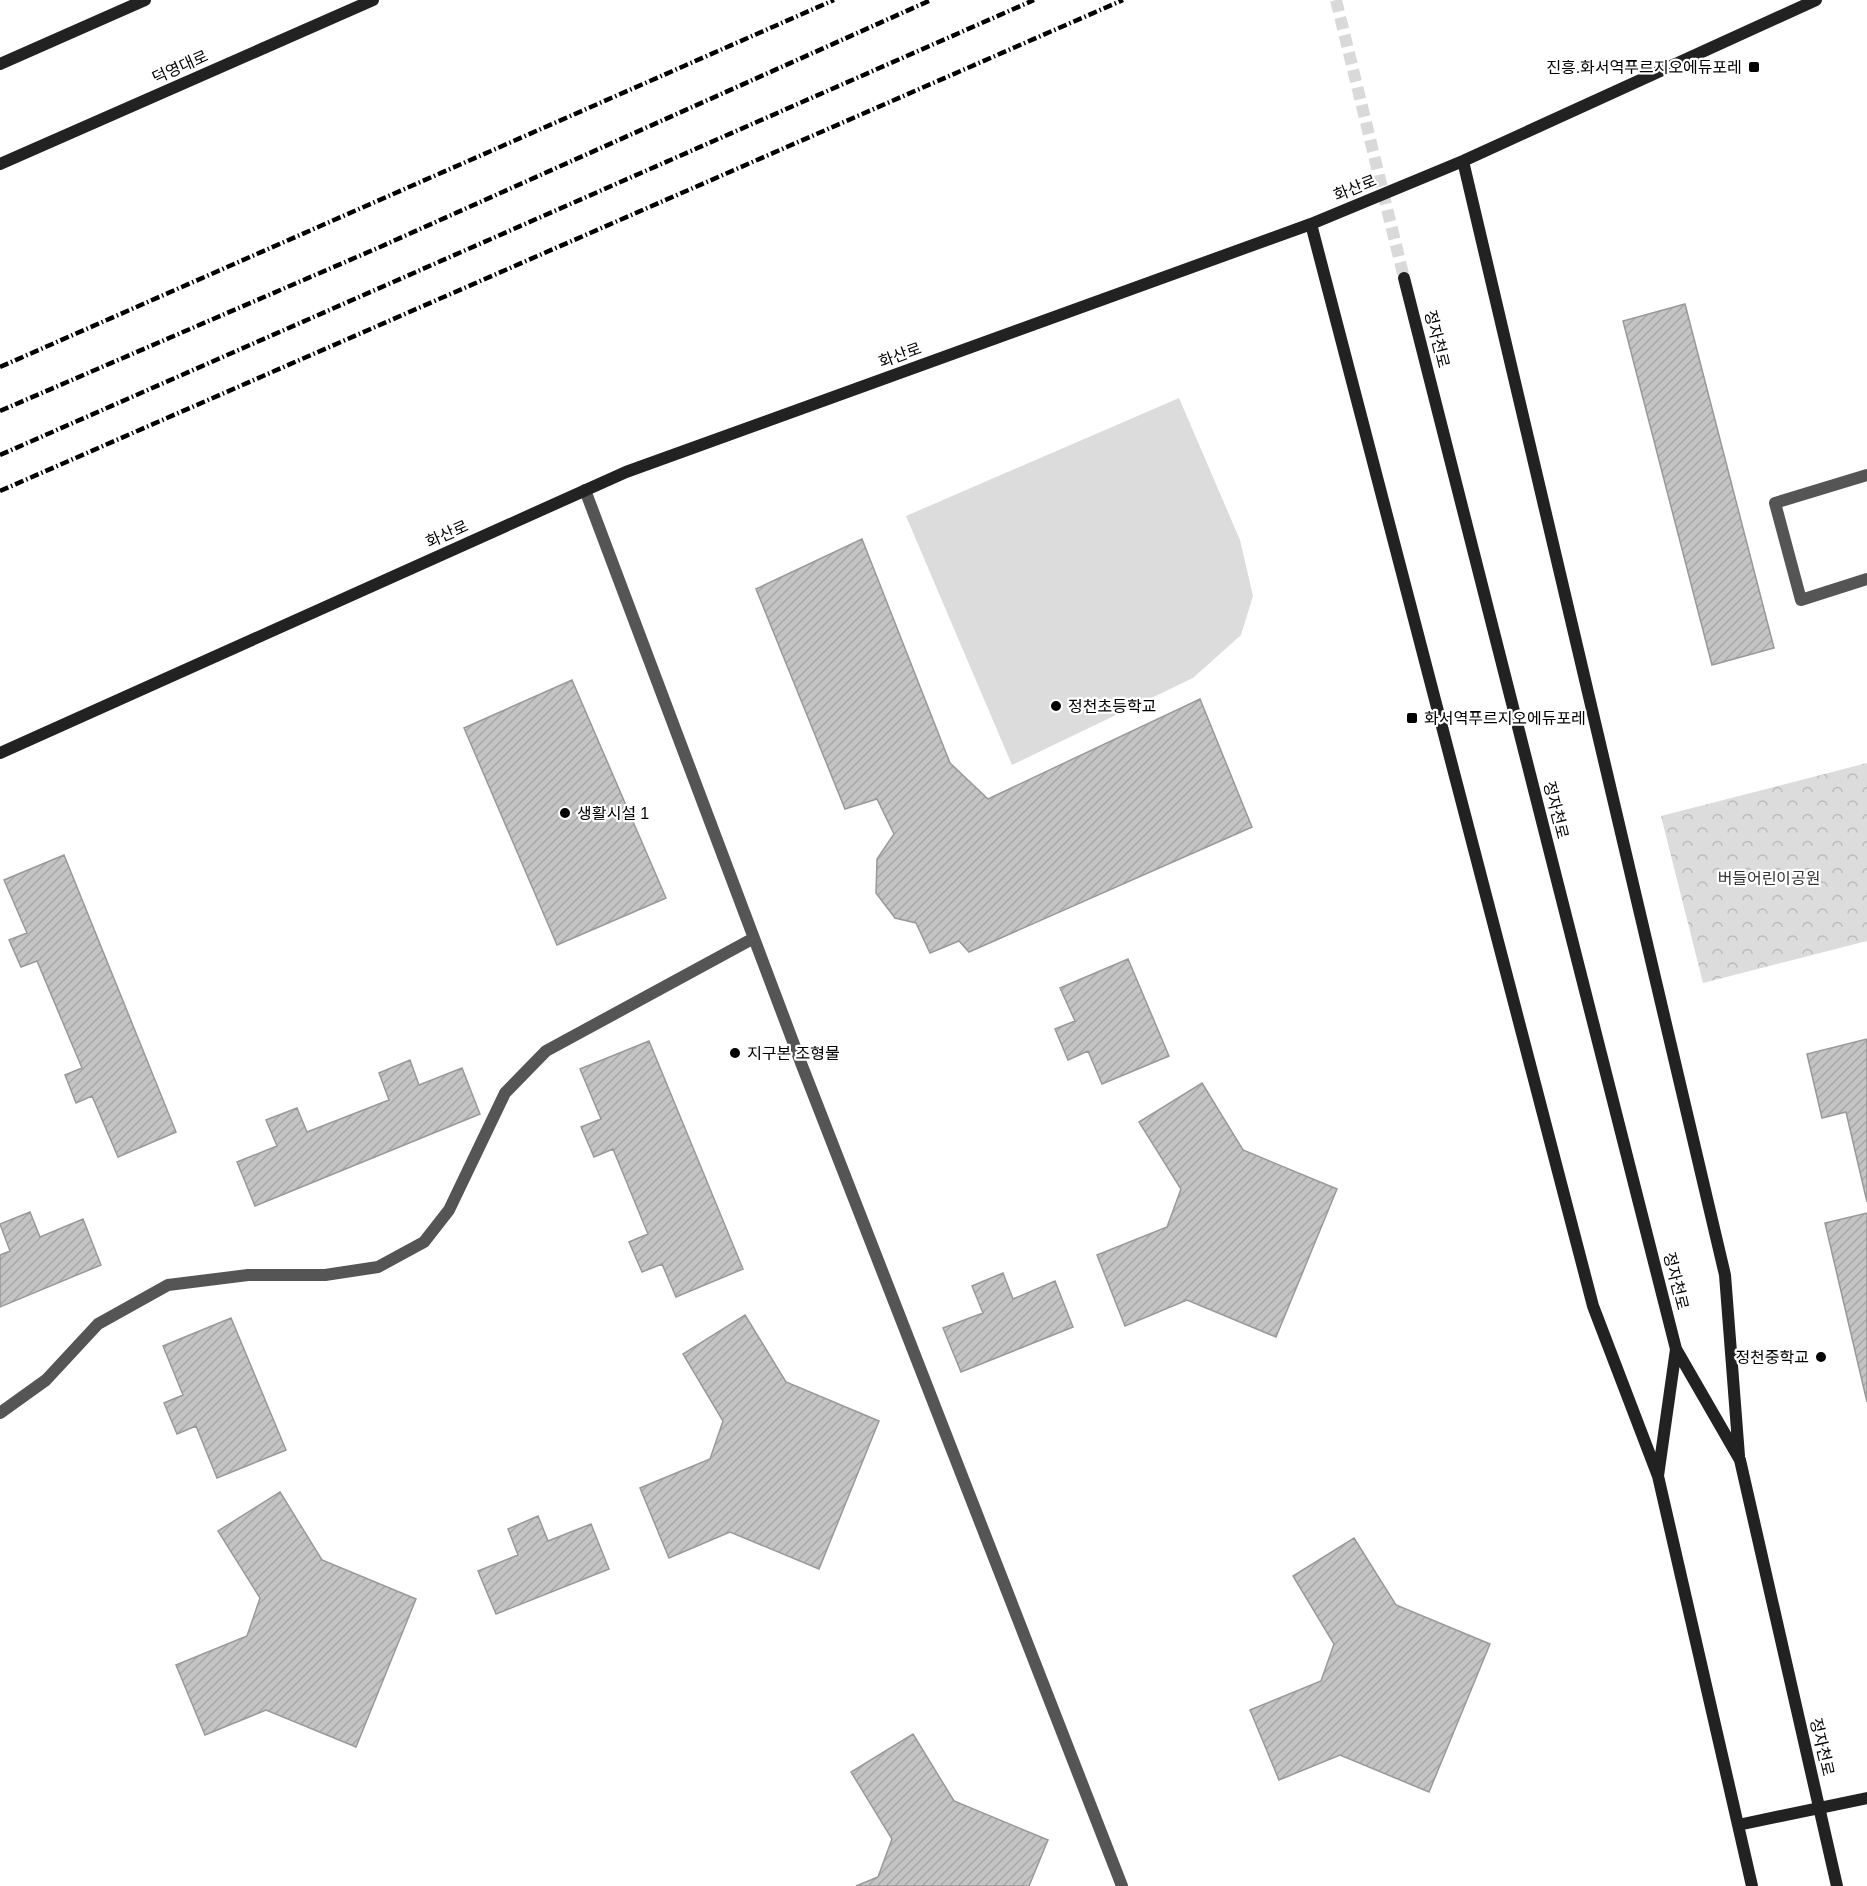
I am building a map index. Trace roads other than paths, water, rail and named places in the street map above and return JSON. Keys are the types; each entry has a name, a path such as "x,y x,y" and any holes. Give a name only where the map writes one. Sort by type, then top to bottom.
{"street":[{"path":"0,64 145,0"},
{"name":"덕영대로","path":"0,164 373,0"},
{"name":"화산로","path":"0,753 585,490 648,464 1311,224 1463,161 1816,0"},
{"path":"1463,161 1725,1275 1740,1460"},
{"path":"1311,224 1593,1306 1658,1476"},
{"name":"정자천로","path":"1404,278 1676,1349 1740,1460 1837,1886"},
{"name":"정자천로","path":"1676,1349 1658,1476 1752,1886"},
{"path":"1738,1825 1867,1798"}],"lane":[{"path":"1867,475 1775,503 1801,600 1867,579"},
{"path":"585,490 754,938 1122,1886"},
{"path":"0,1413 46,1380 98,1324 168,1285 248,1275 325,1275 378,1267 424,1242 449,1210 505,1093 546,1051 754,938"}],"tunnel":[{"path":"1336,0 1404,278"}],"railway":[{"path":"0,367 834,0"},
{"path":"0,411 380,247 931,0"},
{"path":"0,455 1034,0"},
{"path":"0,491 1123,0"}],"place":[{"name":"진흥.화서역푸르지오에듀포레","path":"1754,67"},
{"name":"정천초등학교","path":"1056,706"},
{"name":"화서역푸르지오에듀포레","path":"1412,718"},
{"name":"생활시설 1","path":"565,813"},
{"name":"지구본 조형물","path":"735,1053"},
{"name":"정천중학교","path":"1821,1357"}],"park label":[{"name":"버들어린이공원","path":"1769,878"}]}
